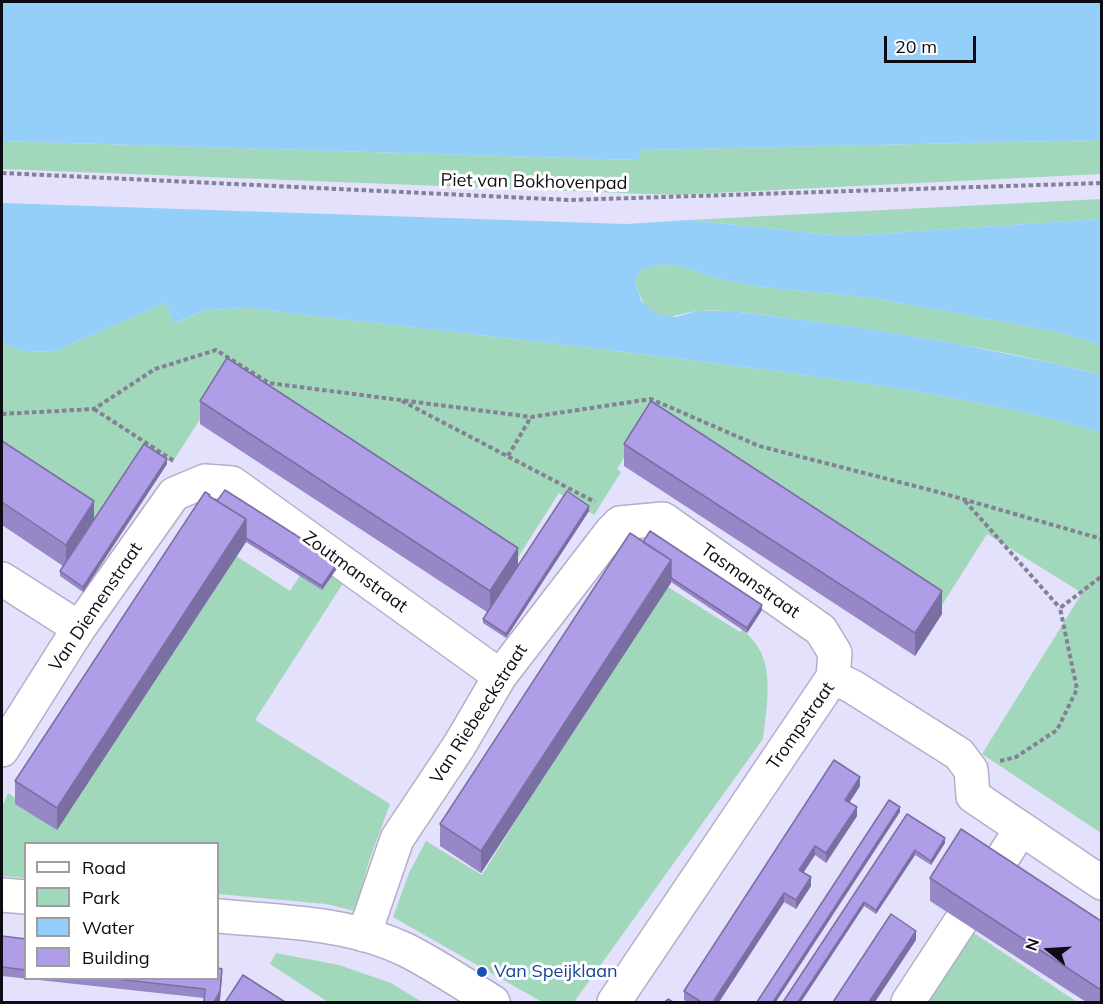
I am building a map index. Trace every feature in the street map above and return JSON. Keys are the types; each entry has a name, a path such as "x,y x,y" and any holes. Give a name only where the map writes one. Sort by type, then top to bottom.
{"street":[{"name":"Van Diemenstraat","path":"2,750 79,628 174,494 205,481"},
{"name":"Zoutmanstraat","path":"205,481 231,483 500,676"},
{"name":"Tasmanstraat","path":"633,522 663,519 821,630 835,653 833,677"},
{"name":"Van Riebeeckstraat","path":"364,935 397,839 459,746 500,676 611,532 620,523 633,522"},
{"path":"2,579 79,628"},
{"name":"Trompstraat","path":"614,1002 833,677 853,687 958,754 971,770"},
{"path":"971,770 973,796 1101,883"},
{"path":"993,873 1021,829"},
{"path":"2,895 24,897"},
{"path":"219,916 323,927 364,935 406,950 493,1002"},
{"path":"908,1002 961,921"}],"path":[{"name":"Piet van Bokhovenpad","path":"2,172 570,200 1101,183"},
{"path":"2,414 94,409 155,369 216,350 269,383 531,417 651,399 759,446 938,492 1101,539"},
{"path":"399,399 633,522"},
{"path":"94,409 205,481"},
{"path":"508,456 531,417"},
{"path":"964,500 1060,608 1077,689 1057,730 1016,757 971,770"},
{"path":"1060,608 1101,576"}],"green space":[{"path":"1102,140 1101,174 674,195 2,169 2,141 638,160 641,150"},
{"path":"1101,199 1101,219 843,236 688,220"},
{"path":"664,264 688,268 714,278 762,287 873,298 1059,332 1101,345 1101,375 1012,354 786,318 716,311 695,311 661,316 655,314 644,304 635,280 643,269"},
{"path":"166,303 175,323 206,310 250,308 568,345 889,387 1017,411 1101,432 1101,833 982,754 1082,593 987,534 942,605 645,425 617,469 621,472 594,515 559,493 513,565 225,380 172,463 150,448 91,533 2,475 2,343 25,352 55,351"},
{"path":"230,552 290,591 315,553 349,574 255,720 390,804 369,861 355,911 326,904 219,894 219,842 24,842 24,878 2,876 2,807 8,793 52,823"},
{"path":"663,584 740,632 743,629 758,647 766,668 767,680 763,739 574,1002 542,1002 393,917 409,873 426,841 482,875"},
{"path":"962,925 1077,1002 911,1002"},
{"path":"276,953 339,965 391,983 422,1002 328,1002 270,964"}],"water":[{"path":"2,2 1101,2 1101,140 641,150 639,160 2,141"},
{"path":"2,203 626,224 688,220 843,236 1101,219 1101,345 1059,332 873,298 762,287 714,278 688,268 664,264 643,269 635,280 641,301 656,314 676,317 697,311 731,311 857,327 958,344 1101,375 1101,432 974,402 846,381 250,308 206,310 174,323 166,303 55,351 25,352 2,343"}],"building":[{"path":"227,358 518,548 490,591 200,401"},
{"path":"651,401 942,591 915,633 624,444"},
{"path":"2,441 94,501 66,545 2,502"},
{"path":"144,444 167,459 83,587 60,571"},
{"path":"225,490 338,562 322,586 246,538 246,519 217,501"},
{"path":"567,491 589,506 506,634 483,619"},
{"path":"205,492 246,519 57,808 15,781"},
{"path":"650,531 762,605 747,628 671,578 671,560 643,542"},
{"path":"630,533 671,560 481,851 440,824"},
{"path":"834,760 860,777 845,800 857,807 826,853 815,846 799,870 811,877 796,900 784,893 713,1002 701,1002 684,991"},
{"path":"889,800 900,807 773,1002 757,1002"},
{"path":"907,814 945,838 931,861 915,850 876,910 864,902 798,1002 783,1002"},
{"path":"961,829 1101,921 1101,990 930,878"},
{"path":"891,914 916,931 869,1002 833,1002"},
{"path":"2,936 24,939 24,970 2,967"},
{"path":"219,968 222,969 220,991 214,1002 204,1001 205,989 126,980 219,980"},
{"path":"243,975 285,1002 226,1001"}],"place":[{"name":"Van Speijklaan","path":"482,972"}]}
